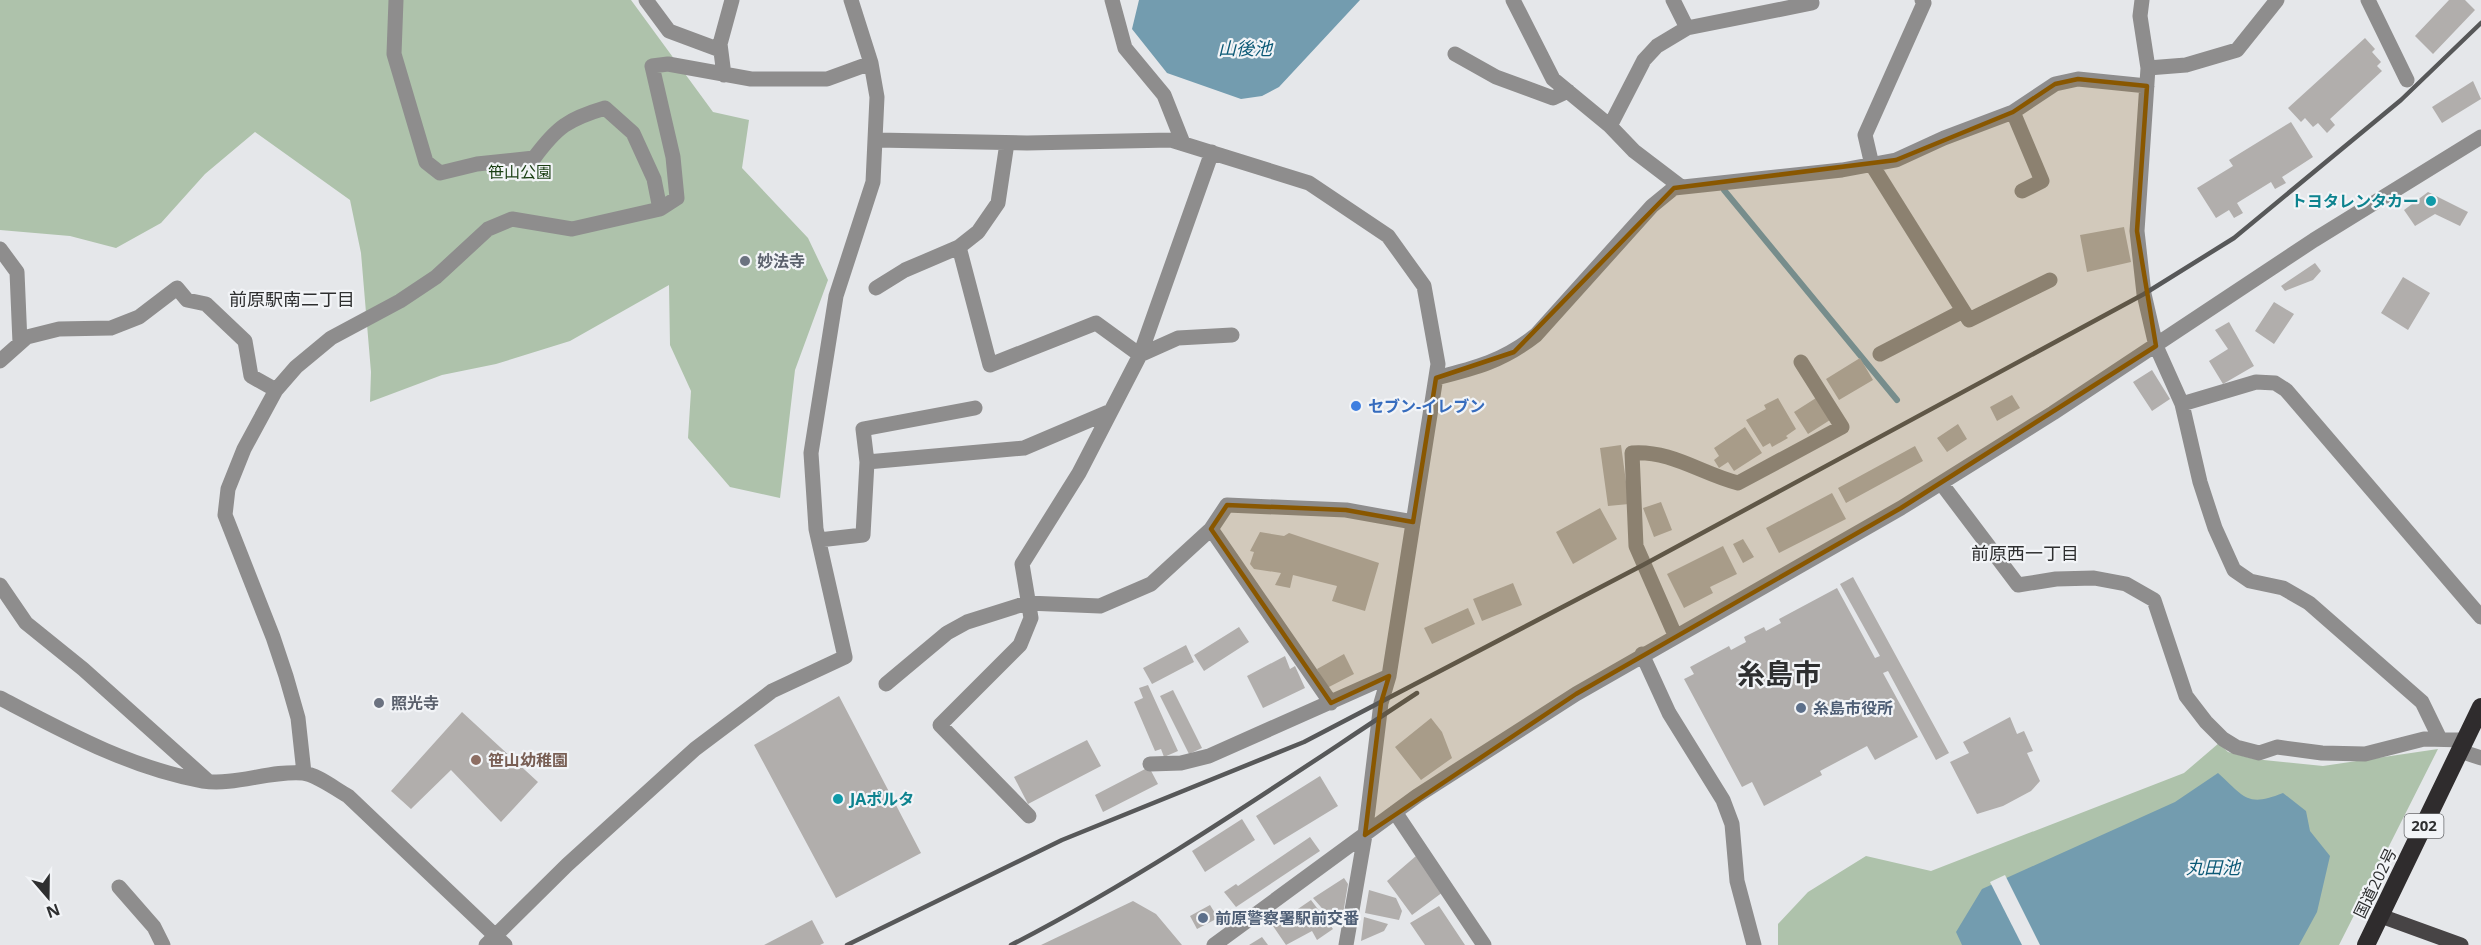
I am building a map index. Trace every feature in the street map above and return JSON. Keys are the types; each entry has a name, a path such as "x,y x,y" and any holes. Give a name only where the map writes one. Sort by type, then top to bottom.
{"highway":[{"name":"国道202号","path":"2366,945 2481,707"}],"main road":[{"path":"2381,916 2462,945"}],"street":[{"path":"396,0 394,54 426,162 434,170 440,173 477,164 534,158 550,136 575,117 605,108 633,133 654,179 660,209"},
{"path":"646,0 669,31 720,50"},
{"path":"724,75 720,50 732,0"},
{"path":"0,698 121,758 163,771 208,781 304,773 348,796 495,942 567,865 695,749 772,691 845,657 819,540 811,453 836,296 873,182 877,140 877,98 871,63 851,0"},
{"path":"1112,0 1125,48 1164,95 1183,143"},
{"path":"1513,0 1554,80 1610,126 1634,151 1680,186"},
{"path":"1672,0 1687,28"},
{"path":"1922,0 1923,3 1865,135 1872,165 1969,320 2050,280"},
{"path":"2142,0 2140,16 2148,68 2137,231 2144,294 2156,346 2182,404 2200,482 2215,528 2234,570 2250,581 2283,588 2309,603 2422,702 2440,739"},
{"path":"2148,68 2186,65 2236,50 2277,0"},
{"path":"2368,0 2407,80"},
{"path":"1610,126 1644,60 1658,46 1687,28 1812,3"},
{"path":"1455,54 1496,77 1553,98 1568,91"},
{"path":"304,773 298,718 283,666 225,516 228,489 244,449 276,390 297,367 331,338 400,301 436,278 488,229 512,219 572,229 660,209 677,198 673,157 652,66 668,64 750,79 827,79 871,63"},
{"path":"1436,378 1495,362 1514,352 1536,334 1652,206 1680,186 1830,172 1896,160 1944,138 2013,112 2055,84 2078,79 2147,86"},
{"path":"2013,112 2042,182 2022,191"},
{"path":"1214,945 1395,812 1576,694 1941,483 2156,346 2313,240 2481,137"},
{"path":"877,140 1007,143 1171,140 1183,143 1309,183 1388,236 1424,286 1438,364 1389,676 1381,703 1365,834 1346,945"},
{"path":"876,288 905,270 959,247 978,232 998,203 1007,143"},
{"path":"1029,816 940,725 1020,645 1031,618 1022,564 1079,473 1140,354 1212,152"},
{"path":"959,247 990,365 1096,323 1140,354"},
{"path":"0,249 17,272 20,343"},
{"path":"0,361 27,337 59,328 111,328 139,317 177,288 187,300 206,304 245,341 251,376 276,390"},
{"path":"1881,354 1963,311"},
{"path":"1140,354 1178,338 1232,335"},
{"path":"1675,635 1636,546 1632,453 1647,452 1682,461 1719,479 1738,483 1842,427 1801,362"},
{"path":"2182,404 2256,382 2274,383 2286,390 2481,617"},
{"path":"819,540 864,535 867,462 863,429 975,408"},
{"path":"867,462 1024,448 1111,411"},
{"path":"1941,483 2018,585 2056,579 2094,578 2126,584 2154,600 2186,696 2214,730 2236,747 2259,753 2277,747 2322,753 2365,754 2424,739 2440,739 2462,745 2481,758"},
{"path":"886,684 947,633 967,622 1027,603 1101,606 1151,584 1212,529 1227,505 1346,510 1413,522"},
{"path":"1212,529 1331,703"},
{"path":"0,585 26,624 83,669 208,781"},
{"path":"1642,654 1669,713 1723,800 1732,824 1737,881 1754,945"},
{"path":"1150,764 1181,763 1209,756 1389,676"},
{"path":"1395,812 1484,945"},
{"path":"119,887 154,927 163,945"}],"highlighted area":[{"path":"2078,79 2147,86 2137,231 2156,346 1901,508 1576,694 1365,835 1381,703 1389,676 1331,703 1211,529 1227,505 1346,510 1413,522 1436,378 1514,352 1674,188 1896,160 2013,112 2055,84"}],"green space":[{"name":"笹山公園","path":"0,0 631,0 713,112 749,120 742,168 808,238 828,280 795,370 780,498 730,487 688,438 691,391 670,345 669,285 570,341 496,364 442,375 370,402 371,372 361,253 350,200 255,132 205,174 161,223 116,248 70,236 0,230"},
{"path":"2219,743 2228,752 2254,759 2323,766 2438,749 2339,945 1778,945 1778,924 1808,892 1866,856 1931,871 2184,773"}],"water":[{"name":"山後池","path":"1139,0 1360,0 1279,87 1262,96 1241,99 1167,73 1132,29"},
{"name":"丸田池","path":"2218,773 2246,797 2261,799 2283,793 2306,811 2310,831 2330,856 2317,912 2299,945 1962,945 1956,932 1982,889 2175,802"}],"pier":[{"path":"2005,875 2040,945 2022,945 1990,882"}],"building":[{"path":"2449,0 2465,0 2475,10 2433,54 2415,36"},
{"path":"2365,38 2375,49 2372,52 2381,62 2377,66 2382,71 2330,119 2335,125 2327,133 2318,123 2313,127 2305,118 2301,122 2288,108"},
{"path":"2473,81 2481,99 2442,123 2432,107"},
{"path":"2291,122 2313,157 2282,177 2286,183 2275,189 2271,182 2237,203 2243,213 2234,218 2229,210 2216,218 2197,188 2233,166 2229,160"},
{"name":"トヨタレンタカー","path":"2428,192 2468,212 2460,226 2435,214 2415,226 2404,210"},
{"path":"2124,227 2131,262 2087,272 2080,235"},
{"path":"2315,263 2321,271 2313,280 2285,291 2281,286"},
{"path":"2403,277 2430,293 2408,330 2381,313"},
{"path":"2274,302 2294,314 2274,344 2255,331"},
{"path":"2229,322 2254,366 2223,384 2209,361 2228,349 2215,330"},
{"path":"1860,358 1873,380 1839,400 1826,379"},
{"path":"2152,370 2170,399 2152,411 2133,382"},
{"path":"2012,395 2020,408 1997,421 1990,407"},
{"path":"1778,398 1796,429 1786,436 1788,438 1772,447 1770,443 1763,447 1746,420 1766,409 1764,405"},
{"path":"1816,398 1830,420 1808,434 1794,412"},
{"path":"1958,424 1967,439 1947,452 1937,438"},
{"path":"1745,427 1762,453 1734,471 1728,462 1719,468 1714,460 1719,456 1714,448"},
{"path":"1621,445 1629,504 1608,506 1600,448"},
{"path":"1915,446 1923,461 1846,503 1838,488"},
{"path":"1832,493 1846,519 1779,553 1766,528"},
{"path":"1661,502 1672,530 1654,537 1643,508"},
{"path":"1600,508 1617,539 1573,564 1556,532"},
{"path":"1260,532 1284,536 1289,533 1379,563 1365,611 1332,601 1337,586 1293,575 1290,588 1275,585 1281,573 1254,569 1250,564 1254,552 1250,551"},
{"path":"1743,539 1754,557 1743,563 1733,544"},
{"path":"1723,546 1737,574 1710,587 1713,593 1684,608 1667,574"},
{"name":"糸島市役所","path":"1853,577 1949,753 1936,760 1888,671 1883,673 1918,737 1875,760 1867,746 1820,771 1822,775 1764,806 1752,782 1742,787 1684,679 1694,674 1690,667 1729,646 1731,650 1746,642 1744,637 1764,627 1766,631 1781,623 1779,619 1837,588 1875,658 1880,656 1840,584"},
{"path":"1513,583 1522,605 1482,621 1473,599"},
{"path":"1468,608 1475,624 1432,644 1424,628"},
{"path":"1239,627 1249,642 1204,671 1194,655"},
{"path":"1186,645 1194,662 1152,684 1143,668"},
{"path":"1344,654 1354,674 1327,688 1317,669"},
{"path":"1285,656 1290,669 1295,666 1305,688 1263,708 1247,676"},
{"path":"1148,685 1178,751 1164,757 1161,749 1155,751 1134,702 1143,698 1139,688"},
{"path":"1173,690 1202,748 1189,754 1160,696"},
{"name":"JAポルタ","path":"839,696 921,853 836,898 754,745"},
{"name":"笹山幼稚園","path":"462,712 538,782 501,822 451,770 411,809 391,791"},
{"path":"2010,717 2017,734 2024,731 2033,751 2027,753 2040,781 2031,791 2003,806 1977,814 1950,762 1969,753 1963,742"},
{"path":"1431,718 1442,732 1452,758 1421,780 1395,747"},
{"path":"1087,740 1101,766 1028,804 1014,777"},
{"path":"1149,767 1158,784 1103,812 1095,795"},
{"path":"1320,776 1338,806 1274,845 1256,816"},
{"path":"1242,819 1255,840 1205,872 1192,851"},
{"path":"1310,837 1320,851 1236,907 1224,892 1236,884 1238,886"},
{"path":"1416,856 1443,892 1412,915 1387,881"},
{"path":"1344,878 1348,884 1343,914 1335,923 1313,898"},
{"path":"1369,890 1396,898 1402,911 1399,920 1365,913"},
{"path":"1311,900 1333,929 1317,940 1312,931 1286,945 1273,926"},
{"path":"1133,901 1156,914 1182,945 1041,945"},
{"path":"1210,905 1218,918 1197,929 1190,916"},
{"path":"1439,906 1465,945 1425,945 1410,923"},
{"path":"1364,917 1388,924 1384,931 1361,941"},
{"path":"812,920 824,943 820,945 764,945"},
{"path":"1262,937 1268,945 1249,945"}],"waterway":[{"path":"1724,190 1897,400"}],"railway":[{"path":"847,945 1062,840 1304,742 1643,565 2144,294 2234,238 2401,100 2481,23"},
{"path":"1011,945 1064,917 1167,856 1417,693"}],"place":[{"name":"トヨタレンタカー","path":"2431,201"},
{"name":"妙法寺","path":"745,261"},
{"name":"セブン-イレブン","path":"1356,406"},
{"name":"照光寺","path":"379,703"},
{"name":"糸島市役所","path":"1801,708"},
{"name":"笹山幼稚園","path":"476,760"},
{"name":"JAポルタ","path":"838,799"},
{"name":"前原警察署駅前交番","path":"1203,918"}],"district":[{"name":"前原駅南二丁目","path":"292,300"},
{"name":"前原西一丁目","path":"2025,554"},
{"name":"糸島市","path":"1779,674"}]}
